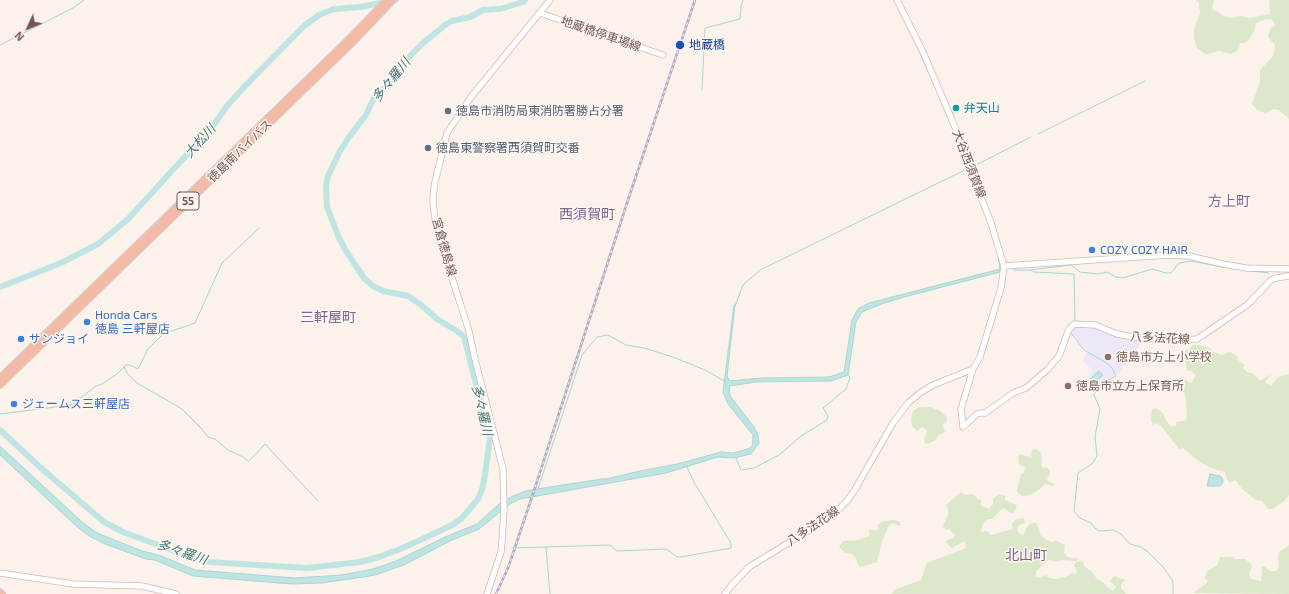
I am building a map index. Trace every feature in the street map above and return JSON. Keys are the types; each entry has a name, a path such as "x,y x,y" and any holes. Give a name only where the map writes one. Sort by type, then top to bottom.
{"highway":[{"name":"徳島南バイパス","path":"0,378 387,0"},
{"name":"徳島南バイパス","path":"0,385 393,0"}],"main road":[{"name":"宮倉徳島線","path":"487,594 501,552 504,509 503,469 469,331 437,231 433,196 447,133 471,97 550,0"},
{"name":"大谷西須賀線","path":"897,0 922,50 960,139 969,168 991,223 1004,266"},
{"name":"地蔵橋停車場線","path":"540,13 663,55"},
{"path":"1004,266 1169,255 1189,256 1289,276"},
{"name":"八多法花線","path":"1004,266 1001,288 980,357 973,368 961,409 963,427 977,414 985,413 1012,393 1031,384 1048,369 1057,359 1069,329 1074,324 1095,325 1116,334 1133,337 1166,340 1197,339 1246,305 1276,274"},
{"path":"1276,274 1289,269"},
{"name":"八多法花線","path":"725,594 749,568 824,521 842,505 854,491 893,423 908,403 920,393 934,385 973,368"},
{"path":"0,573 73,584 142,586 176,594"}],"shaded area":[{"name":"徳島市方上小学校","path":"1075,326 1092,326 1139,339 1139,346 1119,373 1105,381 1096,389 1086,379 1093,371 1082,360 1089,351 1084,348 1072,334 1072,330"}],"green space":[{"path":"1196,0 1214,0 1212,9 1226,17 1233,18 1240,16 1250,18 1270,14 1269,0 1289,0 1289,119 1279,110 1274,109 1265,113 1257,110 1252,104 1260,82 1260,70 1274,55 1275,45 1268,37 1270,29 1275,25 1272,19 1266,19 1256,23 1255,29 1250,38 1245,43 1239,43 1240,46 1237,51 1231,54 1219,51 1206,54 1197,48 1194,38 1194,29 1200,13 1199,3"},
{"path":"954,104 960,105 960,109 959,112 953,114 950,109"},
{"path":"1193,345 1210,348 1212,351 1221,355 1230,352 1237,356 1238,360 1245,365 1243,368 1247,372 1254,374 1260,381 1271,374 1265,382 1271,386 1278,377 1289,374 1289,495 1284,501 1273,509 1268,509 1262,501 1256,500 1243,490 1235,480 1230,483 1225,472 1211,468 1197,460 1183,448 1179,449 1162,427 1157,423 1153,425 1151,420 1152,410 1156,408 1163,413 1171,427 1176,426 1176,422 1184,421 1187,418 1184,392 1185,380 1191,383 1196,375 1187,370 1184,356 1185,350 1190,349"},
{"path":"919,407 930,407 940,411 947,417 946,423 942,424 945,432 939,435 936,440 926,444 924,441 927,430 922,427 917,431 912,426 911,419 913,411"},
{"path":"1037,449 1041,453 1041,465 1044,469 1046,467 1050,470 1050,474 1047,479 1049,482 1056,484 1052,486 1045,484 1039,490 1030,495 1022,496 1017,492 1017,490 1021,474 1024,473 1025,467 1019,465 1018,454 1031,457 1032,450"},
{"path":"961,492 965,495 973,494 978,499 982,500 980,505 989,509 993,504 993,499 999,494 1005,496 1005,500 1017,506 1013,514 1003,508 992,519 988,519 983,524 981,532 987,531 991,535 1013,529 1012,524 1016,519 1024,518 1025,523 1019,525 1017,530 1023,536 1030,524 1036,522 1041,536 1051,542 1057,541 1065,545 1064,553 1068,557 1080,559 1076,561 1062,560 1057,562 1049,560 1037,570 1035,576 1038,578 1046,575 1049,578 1056,579 1066,577 1071,573 1076,574 1077,570 1074,566 1076,562 1082,561 1085,567 1091,571 1097,579 1113,591 1116,587 1110,581 1114,576 1125,580 1121,584 1121,588 1126,594 892,594 894,590 921,580 927,563 966,548 965,541 952,548 949,546 946,541 953,538 955,535 949,529 946,530 943,526 949,512 946,505"},
{"path":"895,520 900,522 901,525 898,526 893,523 889,525 882,541 877,562 860,567 856,558 852,554 845,553 839,547 843,541 859,540 869,536 870,534 868,530 871,529 876,531 879,529 877,525 884,521"},
{"path":"1289,545 1289,594 1193,593 1208,582 1205,578 1207,571 1217,566 1220,557 1245,559 1251,564 1252,568 1249,575 1251,579 1261,581 1262,567 1265,567 1270,571 1275,571 1278,569 1279,552"}],"water":[{"path":"1000,269 1000,272 908,296 884,303 862,312 856,322 848,375 831,381 756,382 730,386 729,392 731,397 754,427 758,435 759,443 751,454 734,458 718,457 666,473 520,499 510,504 479,529 450,541 404,565 375,575 322,583 292,584 193,576 155,560 146,559 105,544 89,536 75,525 0,455 0,446 82,522 97,533 142,551 159,555 195,570 295,578 342,575 373,569 396,561 445,537 477,524 499,504 525,491 606,479 677,464 721,452 733,453 748,449 752,446 753,435 728,404 723,392 734,305 727,376 729,381 762,378 829,377 844,372 852,320 858,309 869,303"},
{"path":"1099,371 1103,375 1093,383 1090,379"},
{"path":"1210,474 1220,476 1223,479 1221,485 1207,486"}],"waterway":[{"path":"0,45 73,8 84,0"},
{"name":"大松川","path":"0,287 61,263 98,244 128,219 213,126 227,106 245,86 304,26 319,15 334,9 360,7 396,0"},
{"name":"多々羅川","path":"0,430 41,468 104,522 123,532 196,559 209,562 307,568 360,562 400,549 454,524 462,518 478,499 482,490 490,438 464,337 437,319 408,296 383,291 373,286 364,278 339,238 327,207 326,186 328,176 340,151 366,115 374,98 389,85 394,73 422,44 452,21 470,17 483,10 500,9 523,2 525,0"},
{"path":"702,90 705,28 740,19 743,0"},
{"path":"897,6 939,96 957,139 974,187"},
{"path":"1038,134 1145,81"},
{"path":"972,167 1031,137"},
{"path":"735,306 743,285 760,270 967,169"},
{"path":"0,414 71,405 96,386 102,384 117,374 126,365 130,365 138,369 148,349 163,334 195,323 222,263 259,228"},
{"path":"998,254 1000,270"},
{"path":"1013,270 1030,270 1071,265 1080,272 1098,274 1107,272 1116,277 1123,278 1152,269 1171,273 1179,263 1191,261 1233,269 1269,273"},
{"path":"1030,270 1034,272 1074,274 1075,321"},
{"path":"1071,333 1084,350 1105,362 1112,368 1116,376 1098,388 1094,395 1100,409 1095,437 1097,456 1093,463 1078,473 1074,511 1080,518 1091,523 1099,531 1113,530 1121,534 1130,544 1141,547 1147,551 1164,568 1172,580 1173,594"},
{"path":"538,489 582,355 597,337 608,335 626,345 644,348 673,357 705,370 726,382"},
{"path":"124,367 128,374 137,383 182,409 208,437 215,439 228,450 248,461 265,444 318,501"},
{"path":"736,458 741,470 754,468 779,455 801,436 827,420 828,416 823,408 846,389 850,378 848,374"},
{"path":"512,548 610,545 617,551 666,549 677,557 731,548 731,543 695,484 687,467"},
{"path":"546,547 550,594"}],"railway":[{"path":"496,594 508,568 532,497 627,203 695,0"}],"place":[{"name":"地蔵橋","path":"680,45"},
{"name":"弁天山","path":"956,108"},
{"name":"徳島市消防局東消防署勝占分署","path":"448,111"},
{"name":"徳島東警察署西須賀町交番","path":"428,148"},
{"name":"COZY COZY HAIR","path":"1092,250"},
{"name":"Honda Cars 徳島 三軒屋店","path":"87,322"},
{"name":"サンジョイ","path":"21,339"},
{"name":"徳島市方上小学校","path":"1108,357"},
{"name":"徳島市立方上保育所","path":"1068,386"},
{"name":"ジェームス三軒屋店","path":"14,404"}],"district":[{"name":"方上町","path":"1229,201"},
{"name":"西須賀町","path":"587,214"},
{"name":"三軒屋町","path":"328,317"},
{"name":"北山町","path":"1026,555"}]}
